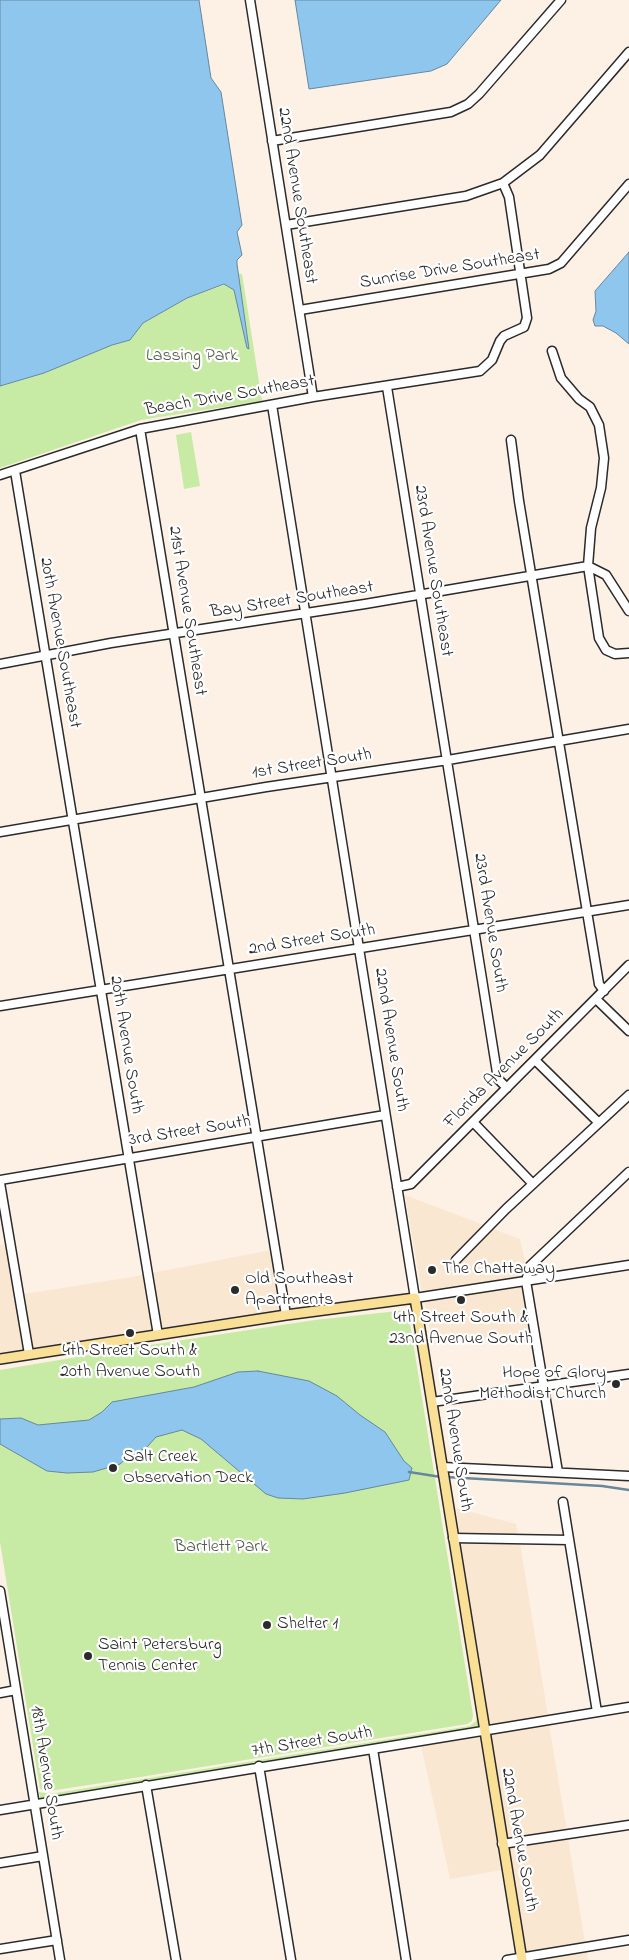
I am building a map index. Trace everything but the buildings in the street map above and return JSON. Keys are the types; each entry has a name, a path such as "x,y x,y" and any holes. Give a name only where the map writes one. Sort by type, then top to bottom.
{"main road":[{"path":"0,1359 286,1315 415,1298"},
{"name":"22nd Avenue South","path":"415,1298 522,1959"}],"street":[{"name":"22nd Avenue Southeast","path":"250,0 313,397"},
{"path":"272,140 452,112 468,104 479,94 561,0"},
{"path":"286,225 466,196 503,183 540,155 629,52"},
{"path":"503,183 509,198 520,275"},
{"name":"Sunrise Drive Southeast","path":"300,310 549,269 561,263 629,184"},
{"name":"Beach Drive Southeast","path":"0,475 140,429 313,397 480,371 487,366 504,336 524,327 526,323 527,318 520,275"},
{"path":"552,351 560,378 579,400 590,406 599,425 604,458 601,488 591,528 588,566 599,638 606,650 615,654 629,652"},
{"name":"23rd Avenue Southeast","path":"387,386 448,760"},
{"path":"272,405 331,776"},
{"name":"21st Avenue Southeast","path":"140,429 286,1315"},
{"path":"511,440 519,501 599,984 604,991"},
{"name":"20th Avenue Southeast","path":"15,471 73,819"},
{"path":"588,566 606,575 629,611"},
{"name":"Bay Street Southeast","path":"0,664 588,566"},
{"name":"1st Street South","path":"0,832 331,776 448,760 629,729"},
{"name":"23rd Avenue South","path":"448,760 498,1079 507,1088"},
{"name":"22nd Avenue South","path":"331,776 415,1298"},
{"name":"20th Avenue South","path":"73,819 158,1335"},
{"name":"2nd Street South","path":"0,1006 629,905"},
{"name":"Florida Avenue South","path":"397,1188 411,1184 629,965"},
{"path":"596,1000 629,1031"},
{"path":"535,1060 599,1123"},
{"path":"456,1260 533,1184 629,1094"},
{"name":"3rd Street South","path":"0,1181 128,1157 385,1115"},
{"path":"474,1122 533,1184"},
{"path":"558,1472 526,1281 530,1266 629,1172"},
{"path":"0,1181 30,1354"},
{"path":"415,1298 629,1265"},
{"path":"432,1402 629,1374"},
{"path":"442,1467 629,1476"},
{"path":"563,1502 597,1712"},
{"path":"453,1538 569,1540"},
{"name":"18th Avenue South","path":"0,1591 60,1960"},
{"path":"0,1693 16,1690"},
{"name":"7th Street South","path":"0,1810 259,1766 629,1707"},
{"path":"373,1749 406,1960"},
{"path":"259,1766 291,1960"},
{"path":"146,1785 176,1960"},
{"path":"502,1844 629,1825"},
{"path":"0,1863 43,1856"},
{"path":"0,1949 57,1940"},
{"path":"507,1960 629,1940"}],"shaded area":[{"path":"405,1195 484,1225 464,1247 470,1252 493,1229 520,1239 526,1265 522,1278 422,1293"},
{"path":"6,1244 24,1351 0,1355 0,1245"},
{"path":"271,1250 282,1311 162,1331 152,1273"},
{"path":"144,1275 153,1332 33,1350 24,1294"},
{"path":"522,1286 530,1333 433,1344 424,1301"},
{"path":"456,1508 516,1524 518,1536 460,1534"},
{"path":"461,1542 520,1543 548,1716 488,1726"},
{"path":"549,1724 567,1831 507,1840 489,1734"},
{"path":"480,1735 503,1870 450,1879 421,1745"},
{"path":"568,1838 585,1943 526,1953 508,1848"},
{"path":"587,1951 588,1960 532,1960"}],"green space":[{"name":"Lassing Park","path":"237,266 238,274 242,274 262,401 141,420 0,468 0,386 44,373 112,345 130,340 143,323 187,298 224,285"},
{"path":"191,432 200,486 184,489 176,435"},
{"name":"Bartlett Park","path":"398,1311 406,1312 409,1317 473,1715 472,1721 467,1724 134,1778 49,1791 40,1789 0,1542 0,1370 315,1320"},
{"path":"477,1715 479,1728 40,1799 39,1792 50,1794 470,1726 476,1721"}],"water":[{"path":"0,0 199,0 211,78 221,92 242,225 237,232 242,255 237,260 237,264 249,349 247,348 234,290 224,284 187,298 143,323 130,340 112,345 44,373 0,386"},
{"path":"295,0 501,0 447,64 431,71 309,89"},
{"path":"629,252 629,344 616,333 603,326 595,326 593,320 596,311 595,291"},
{"path":"258,1371 309,1381 337,1396 385,1432 404,1461 412,1468 409,1480 345,1493 303,1499 278,1498 266,1494 201,1439 182,1430 156,1437 147,1447 120,1464 93,1472 67,1473 47,1471 0,1444 0,1419 21,1418 38,1425 89,1420 102,1412 112,1402 194,1387 238,1372"}],"waterway":[{"path":"409,1472 441,1477"},
{"path":"446,1477 602,1486 629,1490"}],"place":[{"name":"The Chattaway","path":"432,1270"},
{"name":"Old Southeast Apartments","path":"235,1290"},
{"name":"4th Street South & 23nd Avenue South","path":"461,1300"},
{"name":"4th Street South & 20th Avenue South","path":"130,1333"},
{"name":"Hope of Glory Methodist Church","path":"616,1384"},
{"name":"Salt Creek Observation Deck","path":"113,1468"},
{"name":"Shelter 1","path":"267,1625"},
{"name":"Saint Petersburg Tennis Center","path":"88,1656"}]}
